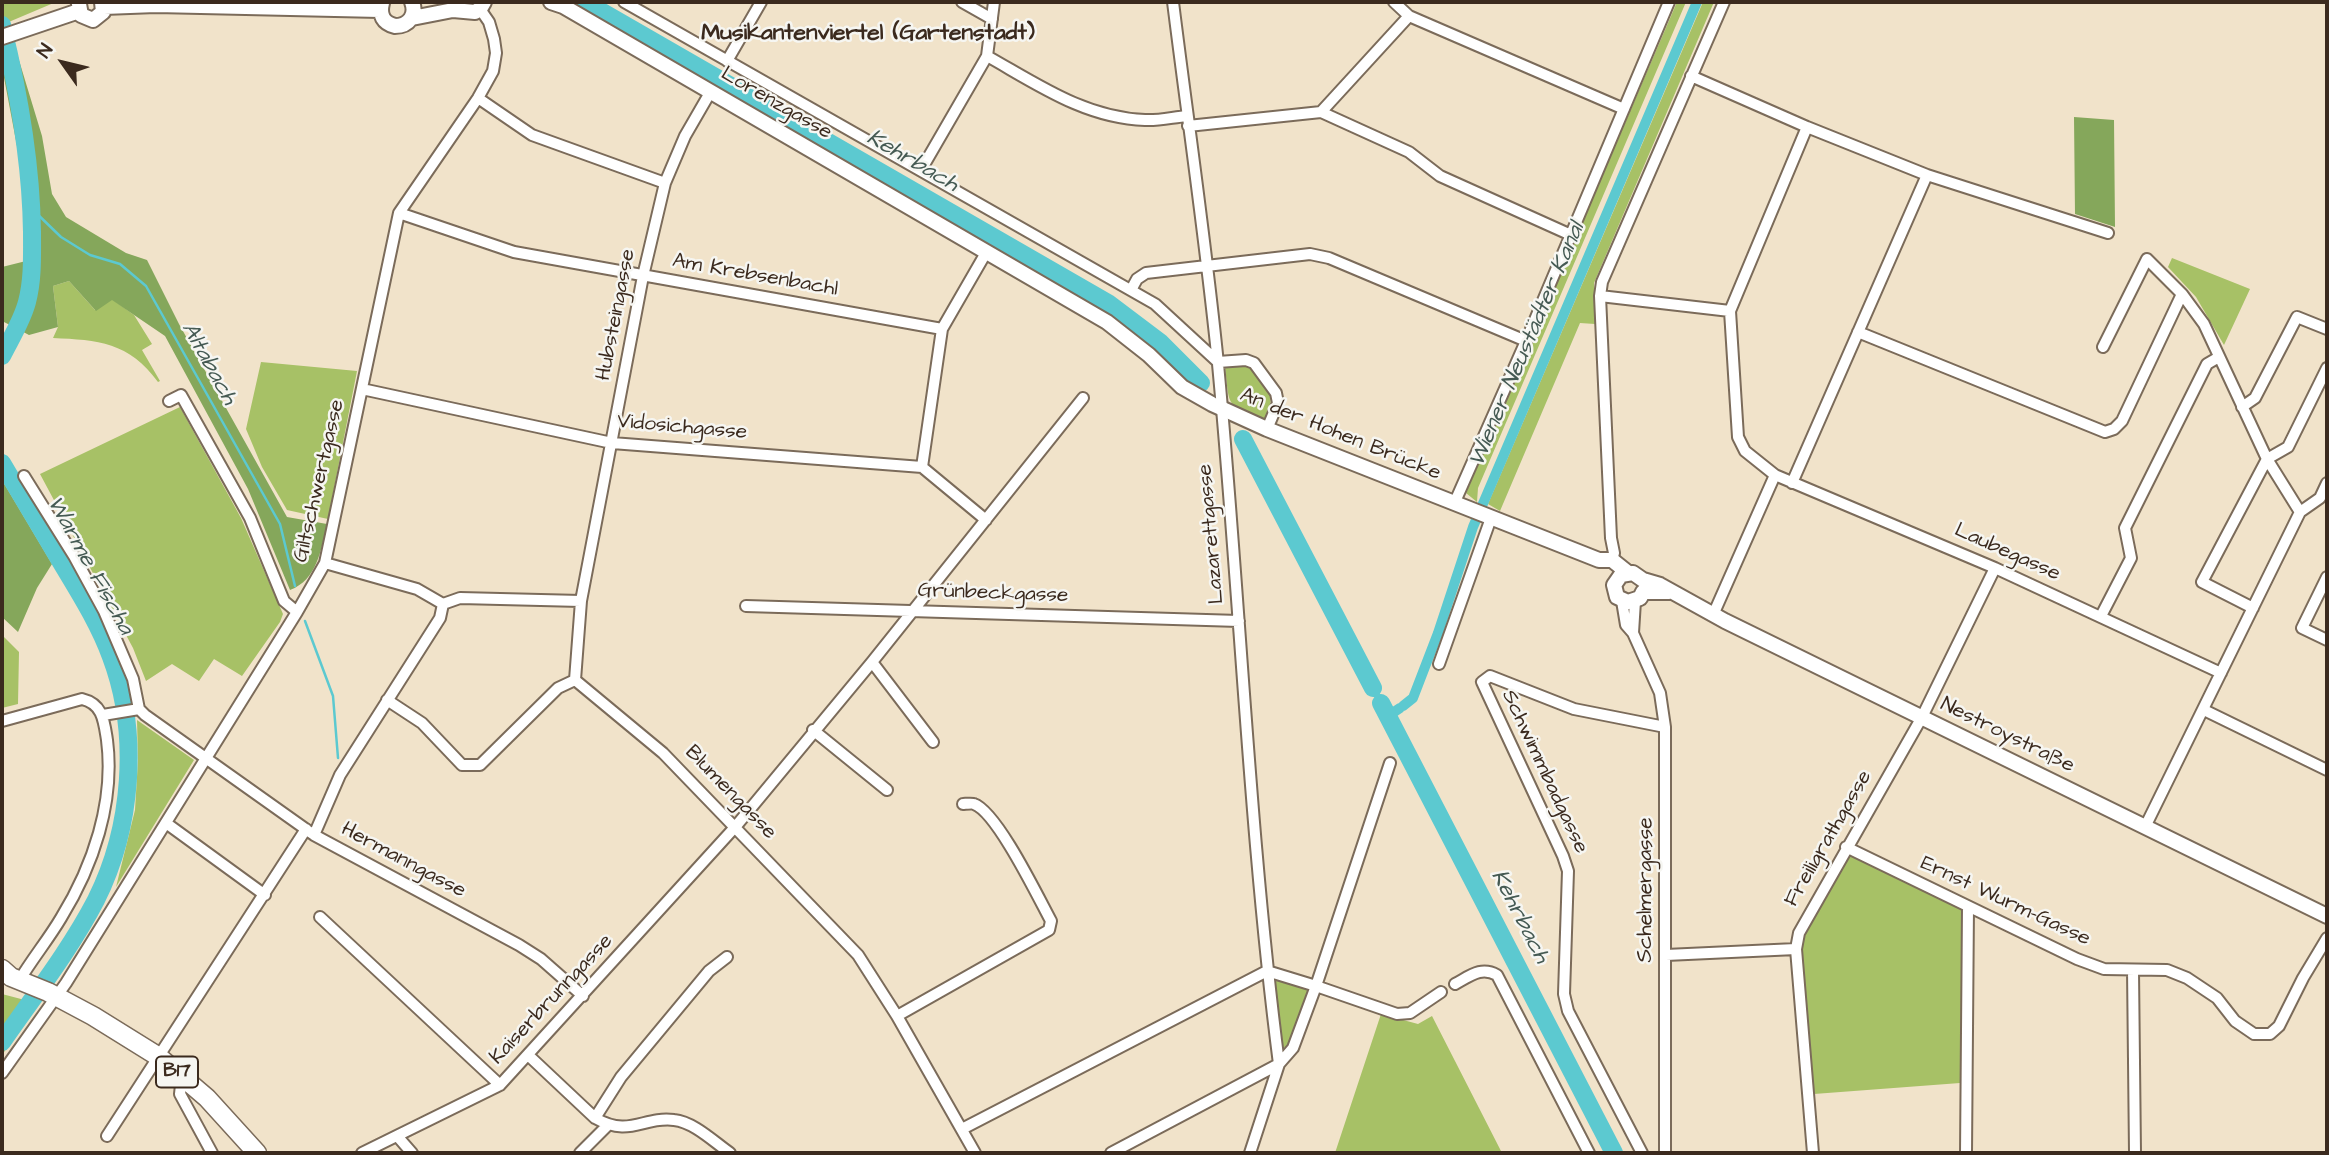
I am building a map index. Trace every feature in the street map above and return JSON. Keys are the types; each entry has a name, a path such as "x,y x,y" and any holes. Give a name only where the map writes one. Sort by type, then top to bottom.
{"main road":[{"name":"B17","path":"24,983 126,1034 159,1057 225,1115 257,1153"}],"street":[{"path":"8,34 80,6 85,18 93,20 101,16 103,5 381,6 385,21 395,26 407,23 412,18 412,2"},
{"name":"Lorenzgasse","path":"551,2 563,6 711,91 1107,322 1149,355 1182,387 1222,409"},
{"path":"624,2 1155,304 1217,362 1246,360 1254,363 1276,393 1278,403 1267,429"},
{"path":"727,61 761,2"},
{"path":"962,2 992,19"},
{"path":"921,170 986,56 994,2"},
{"name":"Lazarettgasse","path":"1173,2 1222,409 1267,971 1279,1064"},
{"path":"1394,2 1409,16 1624,109"},
{"path":"1458,505 1669,2"},
{"path":"1605,560 1611,538 1600,296 1602,282 1724,2"},
{"path":"412,18 443,11 475,12 482,6"},
{"name":"Giltschwertgasse","path":"2,1073 24,983 166,823 325,563 399,213 478,98 493,71 496,53 489,22 482,6"},
{"path":"1321,112 1409,16"},
{"path":"986,56 1069,102 1107,116 1188,121 1321,112 1409,152 1440,176 1572,235"},
{"path":"1691,76 1807,127 1927,175 2108,233"},
{"name":"Hubsteingasse","path":"575,680 581,601 643,276 665,183 685,136 711,91"},
{"path":"478,98 532,135 665,183"},
{"path":"1600,296 1730,311 1807,127"},
{"path":"1793,483 1927,175"},
{"name":"Am Krebsenbachl","path":"399,213 514,252 942,329"},
{"path":"986,520 922,467 942,329 987,251"},
{"path":"1131,290 1137,279 1146,274 1310,254 1329,258 1526,341"},
{"path":"2103,348 2147,259 2182,294 2204,324 2267,459 2300,512"},
{"path":"1857,332 2105,432 2114,429 2122,421 2182,294"},
{"name":"Laubegasse","path":"1730,311 1738,437 1745,451 1775,475 1996,568 2221,673"},
{"path":"2242,407 2255,398 2297,317 2327,329"},
{"path":"2101,616 2131,558 2125,528 2207,364 2219,357"},
{"path":"2253,607 2202,582 2267,459 2288,447 2327,368"},
{"name":"Vidosichgasse","path":"362,389 612,443 922,467"},
{"path":"169,401 181,395 250,518 284,601 297,612"},
{"name":"Kaiserbrunngasse","path":"362,1153 500,1085 736,826 872,662 1083,398"},
{"name":"An der Hohen Brücke","path":"1222,409 1458,505 1605,560 1622,576"},
{"path":"1713,615 1775,475"},
{"path":"2,721 82,699 92,701 109,714 136,709 133,679 104,611 74,556 24,476"},
{"path":"2145,827 2300,512 2320,498 2327,483"},
{"path":"1439,664 1490,517"},
{"path":"325,563 416,589 443,604 460,598 581,601"},
{"name":"Freiligrathgasse","path":"1812,1153 1796,949 1799,933 1922,717 1996,568"},
{"name":"Nestroystraße","path":"1622,576 1639,575 1636,594"},
{"path":"1622,576 1614,591 1636,594"},
{"path":"2327,577 2302,628 2327,640"},
{"name":"Nestroystraße","path":"1636,594 1660,584 1669,592 1713,615 2327,916"},
{"name":"Schelmergasse","path":"1636,594 1626,625 1633,633 1660,692 1665,727 1665,1153"},
{"path":"107,1136 265,895 310,832 340,775 440,618 443,604"},
{"name":"Grünbeckgasse","path":"746,606 1239,621"},
{"path":"872,662 933,742"},
{"name":"Schwimmbadgasse","path":"1642,1153 1568,1011 1564,994 1568,871 1482,682 1490,676 1574,709 1665,727"},
{"path":"387,700 422,723 462,765 480,765 558,688 575,680"},
{"name":"Blumengasse","path":"575,680 663,753 858,955 897,1016 975,1153"},
{"name":"Hermanngasse","path":"136,709 310,832 519,945 541,959 583,996"},
{"path":"2204,710 2327,770"},
{"path":"24,983 78,888 96,842 103,819 107,783 109,714"},
{"path":"813,730 887,790"},
{"path":"1111,1153 1279,1064 1293,1048 1390,763"},
{"path":"897,1016 1049,930 1051,921 1017,858 988,814 973,803 963,804"},
{"path":"166,823 265,895"},
{"name":"Ernst Wurm-Gasse","path":"1846,847 2077,960 2104,969 2167,970 2187,978 2217,998 2235,1021 2254,1034 2270,1034 2279,1026 2327,938"},
{"path":"1966,1153 1968,907"},
{"path":"320,917 500,1085"},
{"path":"1666,955 1796,949"},
{"path":"595,1118 621,1077 709,971 727,957"},
{"path":"1455,984 1480,971 1489,970 1497,975 1589,1153"},
{"path":"2133,970 2135,1153"},
{"path":"962,1129 1267,971 1397,1014 1410,1013 1436,995"},
{"path":"528,1055 595,1118 608,1125 628,1127 673,1119 686,1123 730,1153"},
{"path":"1250,1153 1279,1064"},
{"path":"182,1076 180,1094 212,1153"},
{"path":"580,1153 608,1125"},
{"path":"398,1137 412,1153"}],"green space":[{"path":"2,2 56,2 4,24"},
{"path":"1677,2 1686,2 1478,488 1477,502 1466,493"},
{"path":"1703,2 1714,2 1594,283 1595,324 1580,323 1500,511 1488,504"},
{"path":"18,57 42,136 52,194 66,217 126,253 147,260 179,324 287,517 327,524 312,572 290,590 248,489 165,336 112,300 96,311 69,281 53,286 58,327 29,335 4,322 2,324 2,267 26,261 24,183 2,67 2,64"},
{"path":"2074,117 2114,120 2115,227 2075,214"},
{"path":"2172,258 2250,289 2224,345 2196,297 2168,267"},
{"path":"69,281 95,310 112,299 134,315 152,344 142,350 160,381 124,351 98,342 53,338 58,327 53,286"},
{"path":"261,362 357,371 328,519 287,510 262,467 246,429"},
{"path":"1249,365 1268,389 1271,401 1264,420 1236,407 1229,398 1225,367"},
{"path":"180,407 241,518 283,614 242,676 214,659 199,681 172,664 146,681 133,648 40,474"},
{"path":"2,480 52,564 37,588 18,632 2,617"},
{"path":"2,635 19,652 18,704 2,708"},
{"path":"137,720 194,760 116,887 135,810"},
{"path":"1848,854 1963,910 1960,1083 1814,1094 1801,939"},
{"path":"1277,978 1304,986 1308,992 1298,1027 1288,1048 1281,1047 1275,984"},
{"path":"2,994 36,1006 2,1055"},
{"path":"1381,1014 1418,1024 1432,1016 1502,1153 1335,1153"}],"waterway":[{"name":"Kehrbach","path":"585,2 1108,303 1161,343 1201,383"},
{"name":"Wiener Neustädter Kanal","path":"1403,706 1413,698 1473,527 1697,2"},
{"name":"Warme Fischa","path":"2,25 27,154 32,250 27,302 2,356"},
{"name":"Altabach","path":"31,208 61,237 90,255 120,264 146,286 280,524 295,586"},
{"name":"Kehrbach","path":"1243,439 1373,688"},
{"name":"Warme Fischa","path":"2,463 82,598 106,645 120,687 126,717 128,749 128,780 118,842 96,900 75,937 2,1042"},
{"name":"Altabach","path":"305,621 333,696 338,758"},
{"name":"Kehrbach","path":"1381,703 1614,1153"},
{"name":"Wiener Neustädter Kanal","path":"1388,716 1400,708"}],"district":[{"name":"Musikantenviertel (Gartenstadt)","path":"868,34"}]}
